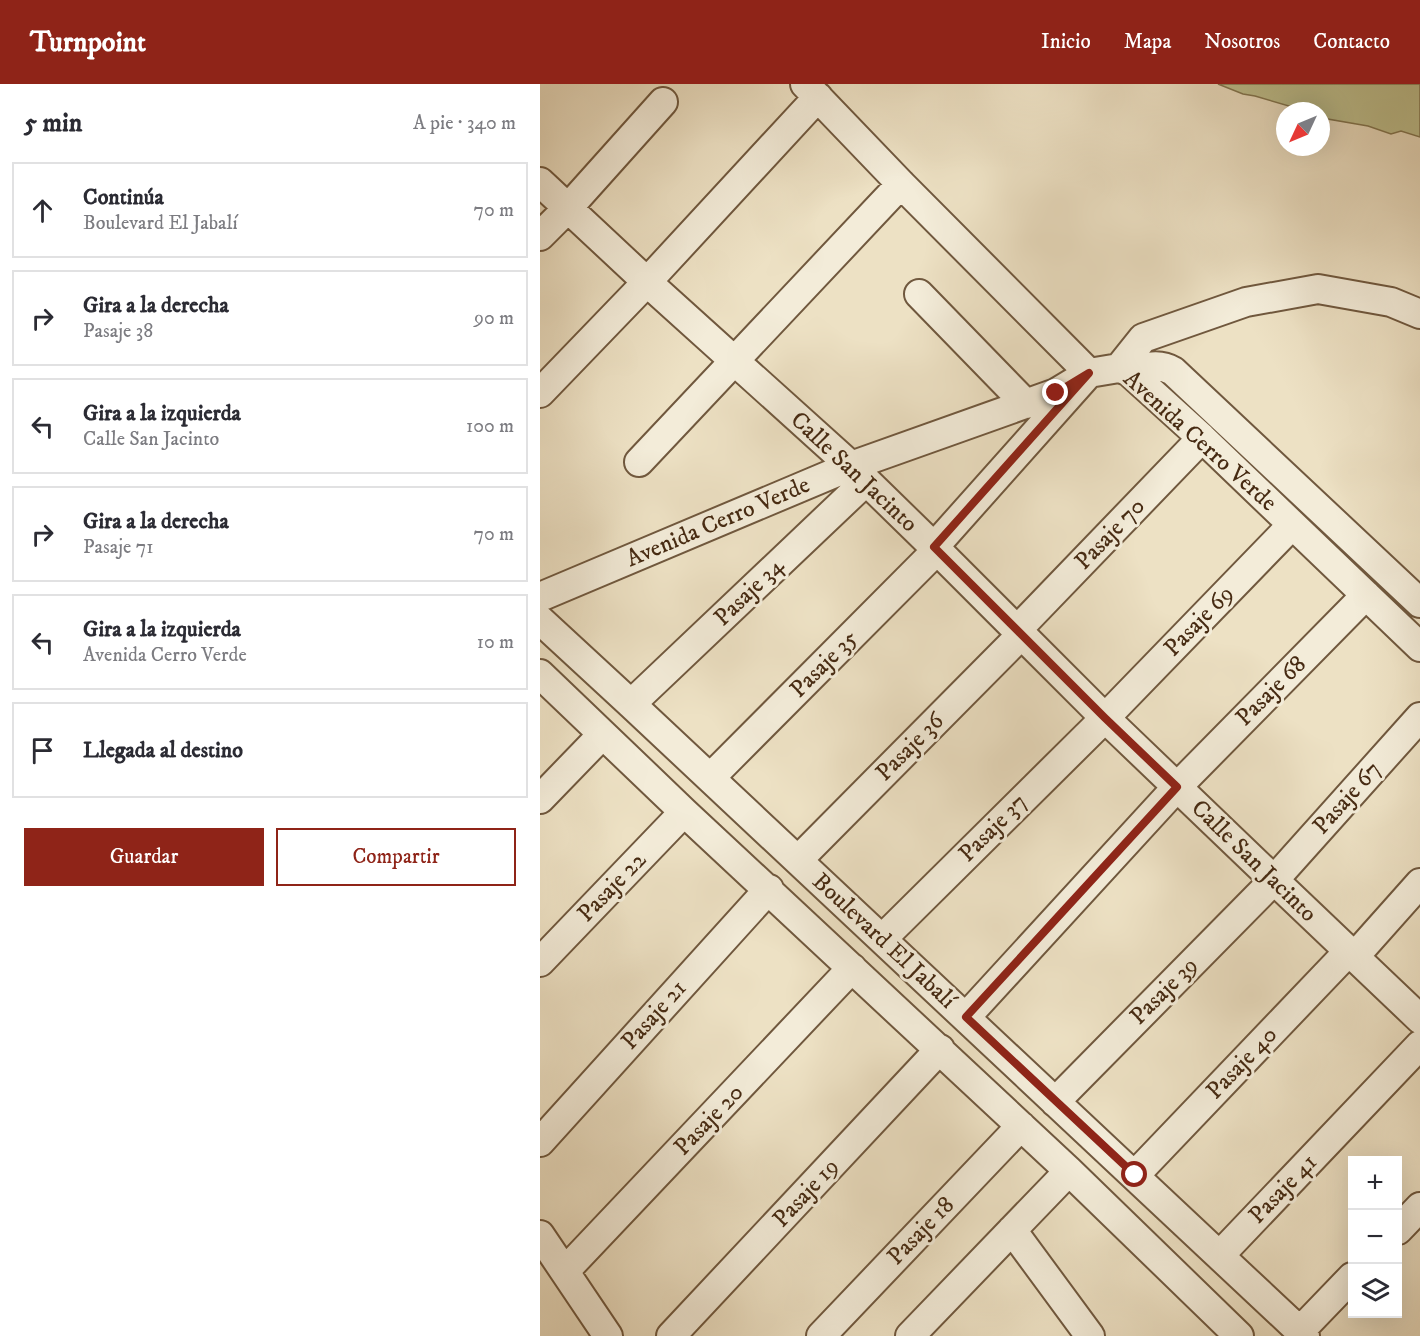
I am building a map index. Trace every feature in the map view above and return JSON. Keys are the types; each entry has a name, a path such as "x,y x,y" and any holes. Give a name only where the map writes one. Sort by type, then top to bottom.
{"street":[{"path":"540,393 647,282 811,90 1089,373"},
{"path":"540,236 663,102"},
{"name":"Calle San Jacinto","path":"540,182 734,362 858,473 1105,718 1420,1019"},
{"path":"639,462 901,184"},
{"path":"1124,369 1143,338 1246,302 1277,296 1318,289 1391,302 1420,314"},
{"path":"919,294 1026,404"},
{"path":"1124,369 1156,366 1173,371 1420,603"},
{"name":"Avenida Cerro Verde","path":"540,597 1056,393 1089,373 1124,369 1202,438 1420,647"},
{"name":"Pasaje 35","path":"710,778 936,548 1089,373"},
{"name":"Pasaje 70","path":"1020,632 1202,438"},
{"name":"Pasaje 34","path":"632,704 858,473"},
{"name":"Pasaje 69","path":"1105,718 1292,525"},
{"name":"Pasaje 68","path":"966,1017 1177,787 1366,595"},
{"name":"Boulevard El Jabalí","path":"540,620 1303,1334"},
{"name":"Pasaje 36","path":"798,860 1020,632"},
{"name":"Boulevard El Jabalí","path":"540,674 684,812 1069,1170 1239,1336"},
{"name":"Pasaje 67","path":"1274,880 1420,717"},
{"name":"Pasaje 37","path":"882,939 1105,718"},
{"path":"540,799 603,735"},
{"name":"Pasaje 22","path":"540,962 684,812"},
{"name":"Pasaje 39","path":"1055,1102 1274,880"},
{"name":"Pasaje 40","path":"1135,1175 1420,883"},
{"name":"Pasaje 21","path":"540,1142 769,889"},
{"name":"Pasaje 20","path":"565,1271 852,968"},
{"name":"Pasaje 41","path":"1220,1255 1420,1045"},
{"name":"Pasaje 19","path":"671,1336 940,1049"},
{"name":"Pasaje 18","path":"821,1336 1021,1126"},
{"path":"927,1330 1012,1230 1069,1170"},
{"path":"1402,1226 1420,1207"},
{"path":"1012,1230 1090,1336"},
{"path":"540,1234 608,1336"},
{"path":"1303,1334 1348,1283"}],"green space":[{"path":"1218,84 1420,84 1420,137 1401,131 1391,134 1368,126 1330,119 1330,102 1276,102 1243,94"}],"route":[{"path":"1056,393 1089,373 934,547 1177,787 966,1017 1135,1175"}]}
